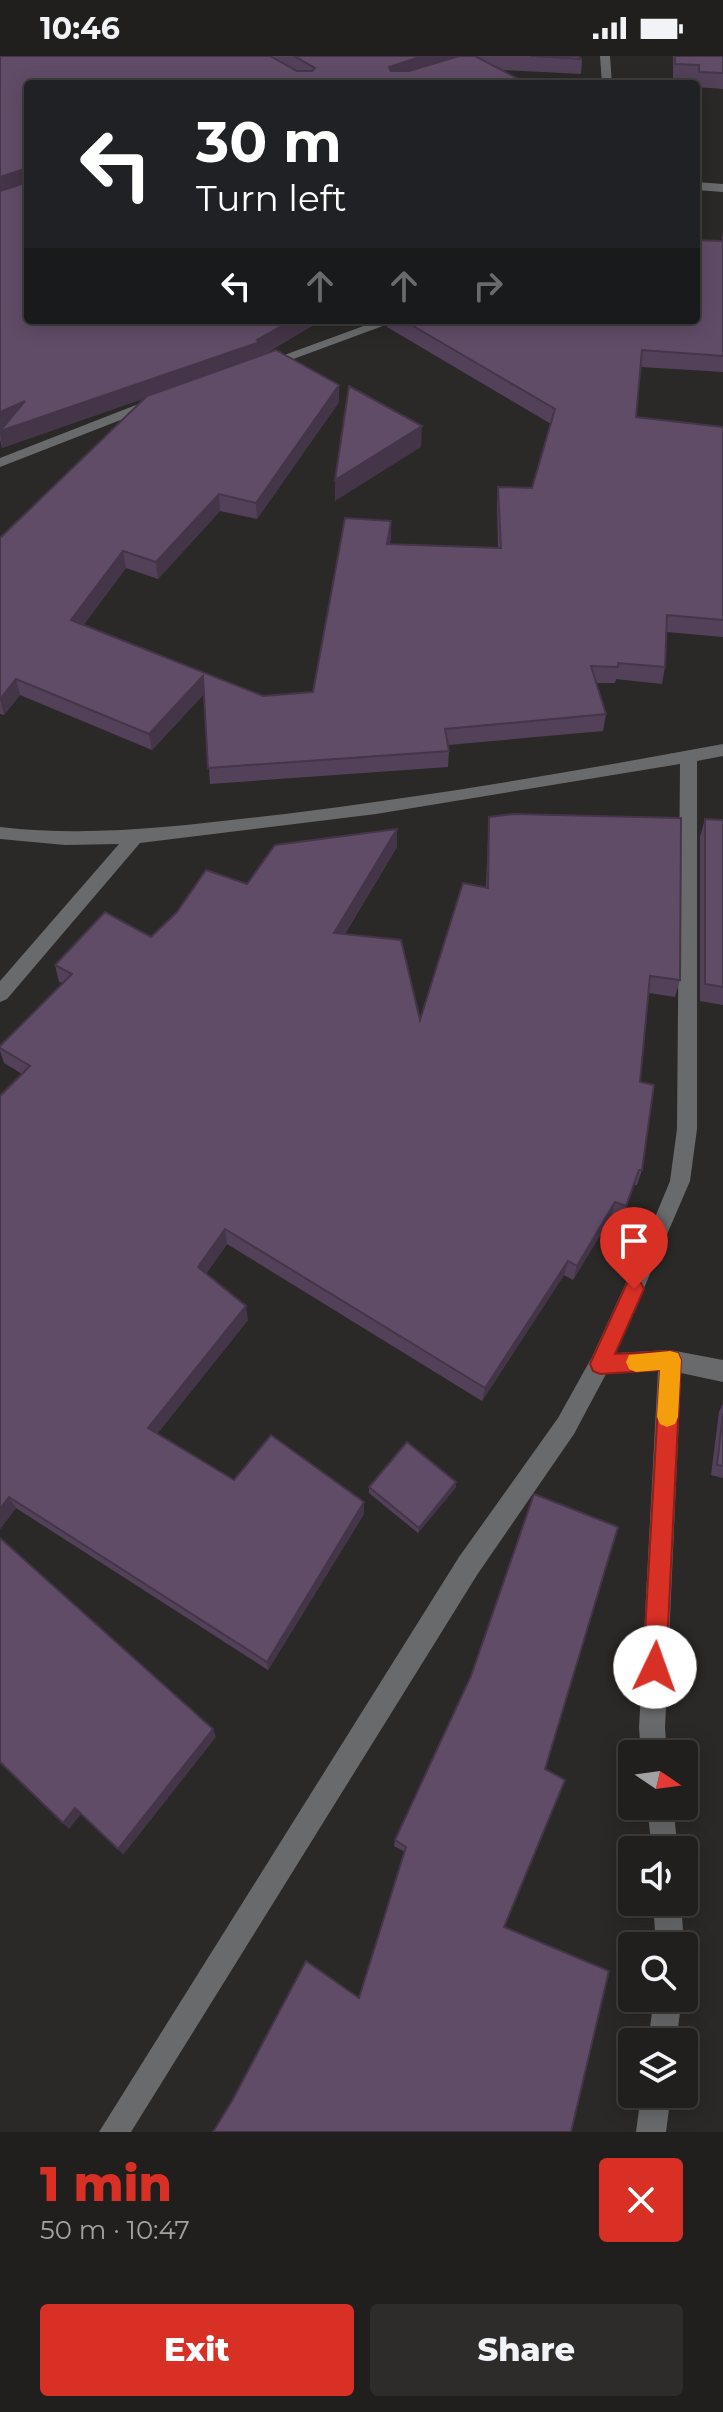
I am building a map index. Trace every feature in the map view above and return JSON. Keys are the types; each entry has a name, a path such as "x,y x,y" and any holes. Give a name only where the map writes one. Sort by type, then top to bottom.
{"street":[{"path":"605,56 607,80"},
{"path":"700,186 723,188"},
{"path":"245,371 381,324"},
{"path":"0,463 172,396"},
{"path":"0,833 42,840 135,837 400,807 723,750"},
{"path":"114,2132 468,1566 566,1426 600,1364 657,1239 680,1181 687,1129 689,756"},
{"path":"0,994 135,837"},
{"path":"600,1364 670,1360 723,1371"},
{"path":"653,1740 670,1360"},
{"path":"651,2132 654,2108"}],"building":[{"path":"0,56 270,56 297,71 312,71 315,68 294,56 423,56 389,67 391,71 409,71 459,56 475,56 520,80 24,80 24,169 0,177"},
{"path":"531,56 577,56 582,59"},
{"path":"675,56 723,56 723,73 699,72 699,65 675,64"},
{"path":"24,183 24,324 285,324 257,340 260,342 0,431 25,401 0,412 0,191"},
{"path":"700,240 723,241 723,356 642,350 636,417 723,427 723,620 667,615 665,667 618,663 618,667 591,666 606,714 445,729 449,751 208,768 203,676 149,734 16,679 0,699 0,538 147,396 276,350 339,385 256,503 219,494 156,562 123,551 71,620 263,696 313,692 345,518 391,521 387,544 501,548 498,487 532,488 555,409 410,324 700,324"},
{"path":"349,386 422,426 335,480"},
{"path":"513,814 681,818 680,980 650,976 640,1082 654,1085 642,1170 639,1170 626,1206 615,1202 577,1266 568,1261 485,1388 225,1229 198,1267 246,1306 148,1428 234,1480 271,1435 364,1502 267,1662 9,1497 0,1509 0,1096 30,1066 0,1046 72,974 55,965 105,912 151,937 177,912 206,870 247,884 275,845 397,829 334,933 401,940 420,1020 463,883 488,888 489,817"},
{"path":"705,819 723,820 723,987 705,984"},
{"path":"723,1414 723,1466 717,1465"},
{"path":"407,1442 456,1482 419,1528 369,1487"},
{"path":"534,1494 618,1527 545,1769 565,1780 504,1927 609,1971 571,2132 213,2132 306,1961 359,1998 406,1847 395,1840 471,1676"},
{"path":"0,1538 213,1729 118,1849 75,1808 63,1823 0,1762"}],"slow traffic":[{"path":"636,1362 670,1360 667,1417"}],"route":[{"path":"634,1289 600,1364 670,1360 655,1667"}]}
